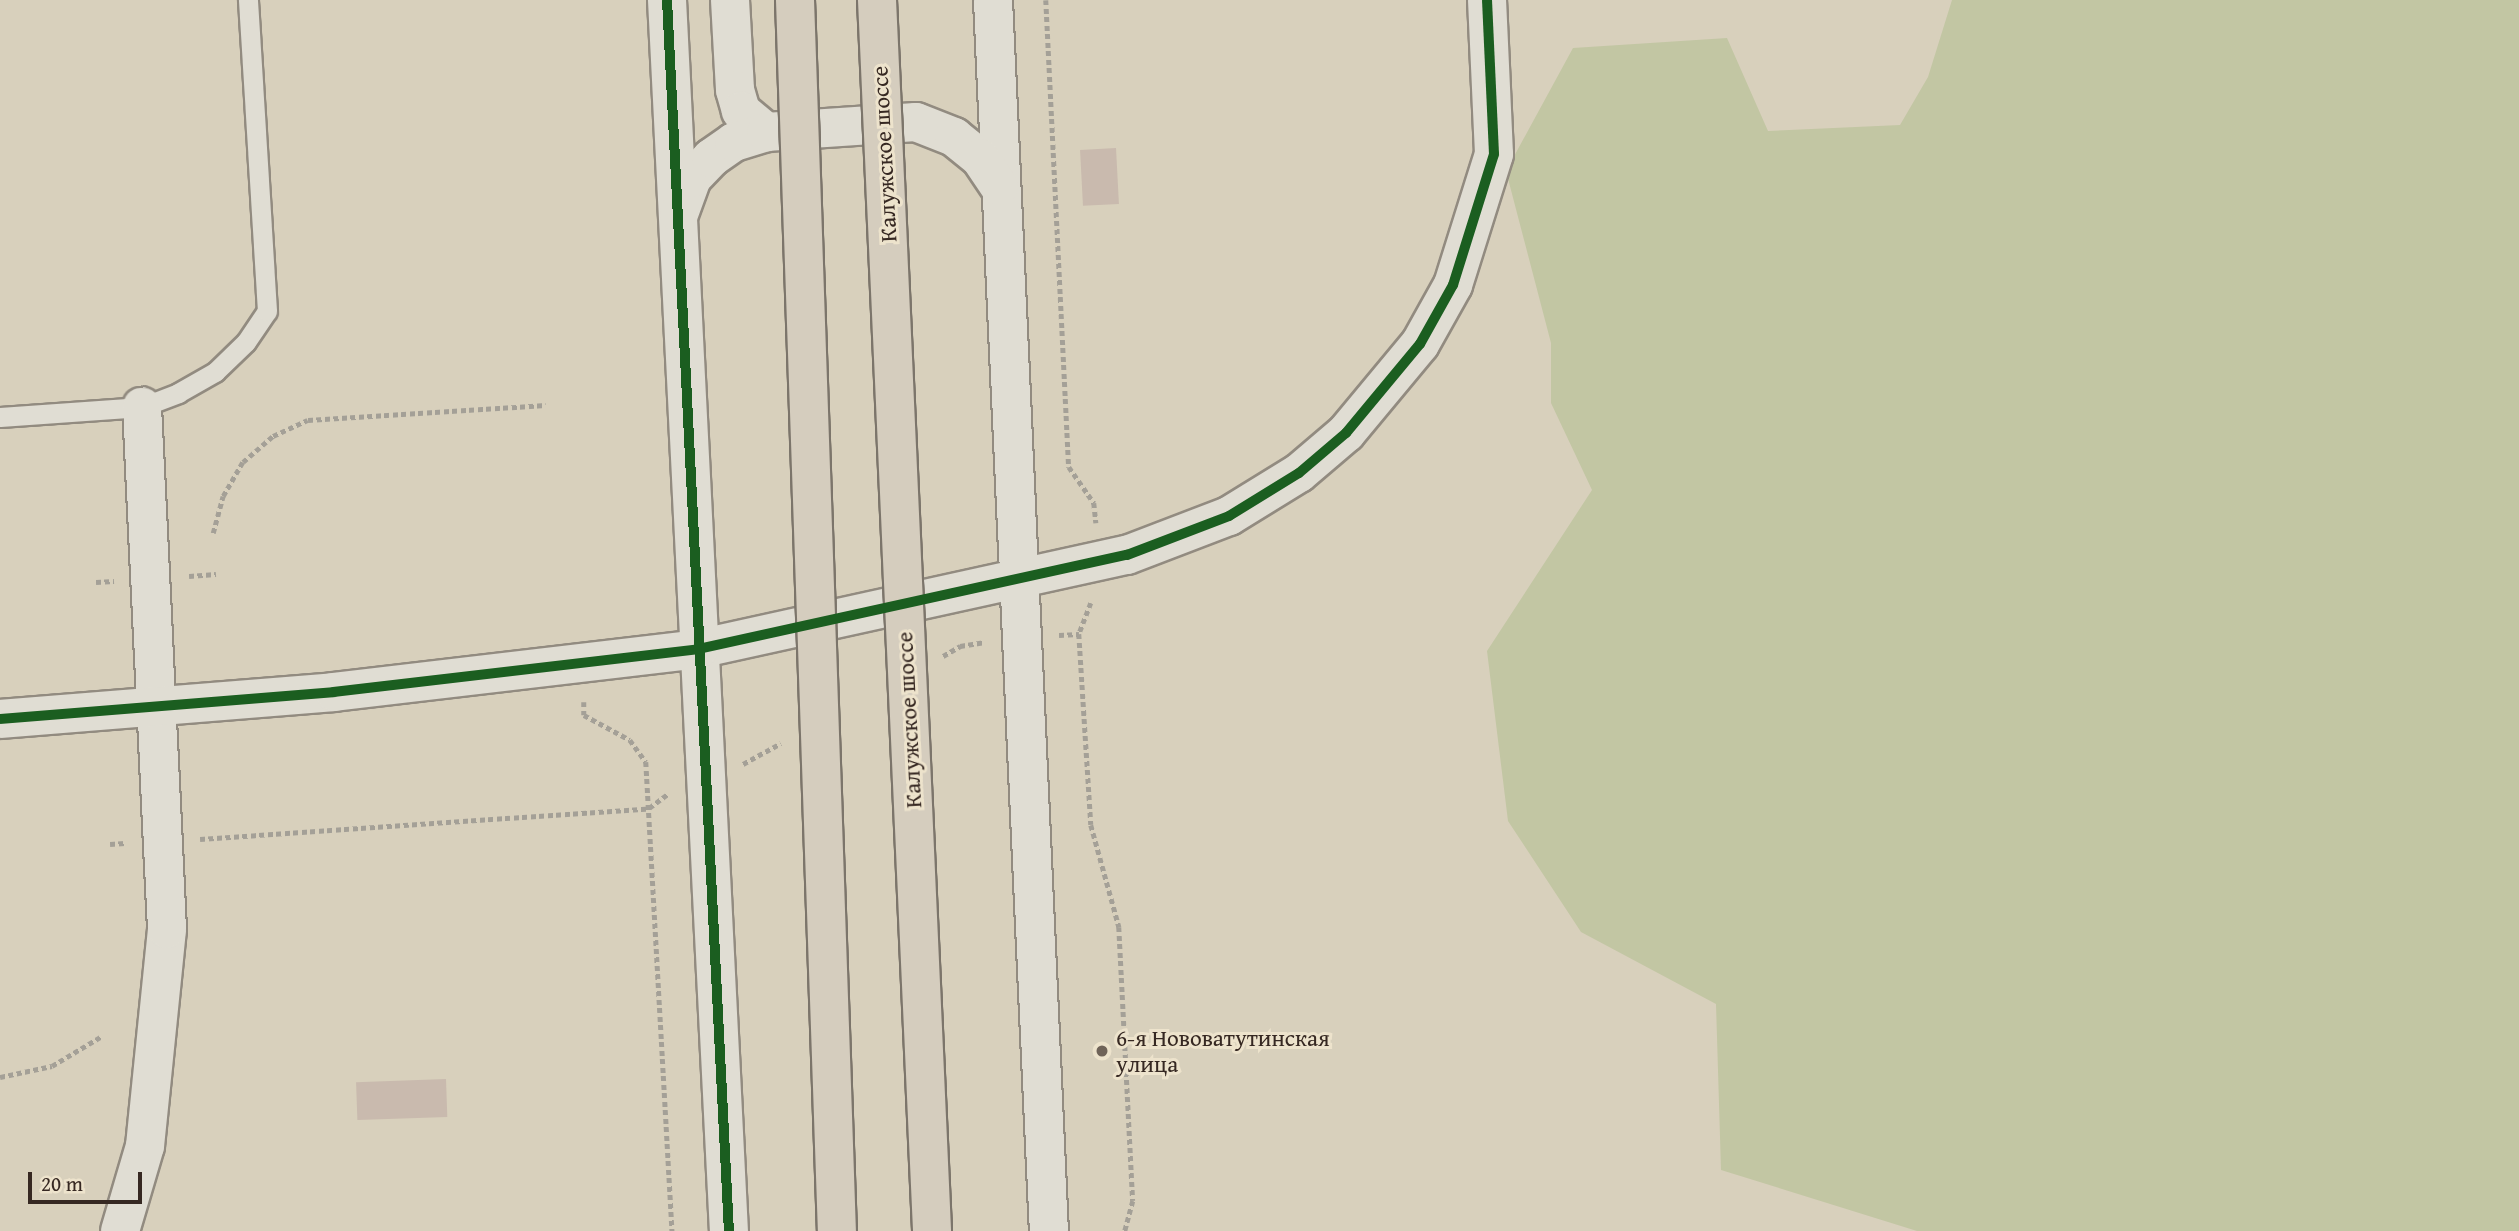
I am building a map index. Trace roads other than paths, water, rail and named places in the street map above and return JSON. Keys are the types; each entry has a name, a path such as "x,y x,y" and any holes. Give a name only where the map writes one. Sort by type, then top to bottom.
{"highway":[{"path":"795,0 837,1231"},
{"name":"Калужское шоссе","path":"877,0 932,1231"}],"street":[{"path":"667,0 715,1001 729,1231"},
{"path":"730,0 735,90 741,111 766,132"},
{"path":"993,0 999,186 1020,579 1049,1231"},
{"path":"0,719 334,692 698,649 1112,558 1229,516 1299,473 1346,433 1420,344 1453,285 1494,154 1487,0"},
{"path":"678,216 692,178 711,159 734,142 766,132 916,122 954,137 980,158 999,186"},
{"path":"120,1231 145,1146 167,929 142,407"},
{"path":"715,1001 744,1231"}],"lane":[{"path":"0,416 142,407 178,393 215,372 246,342 267,310 248,0"}],"place":[{"name":"6-я Нововатутинская улица","path":"1102,1051"}]}
